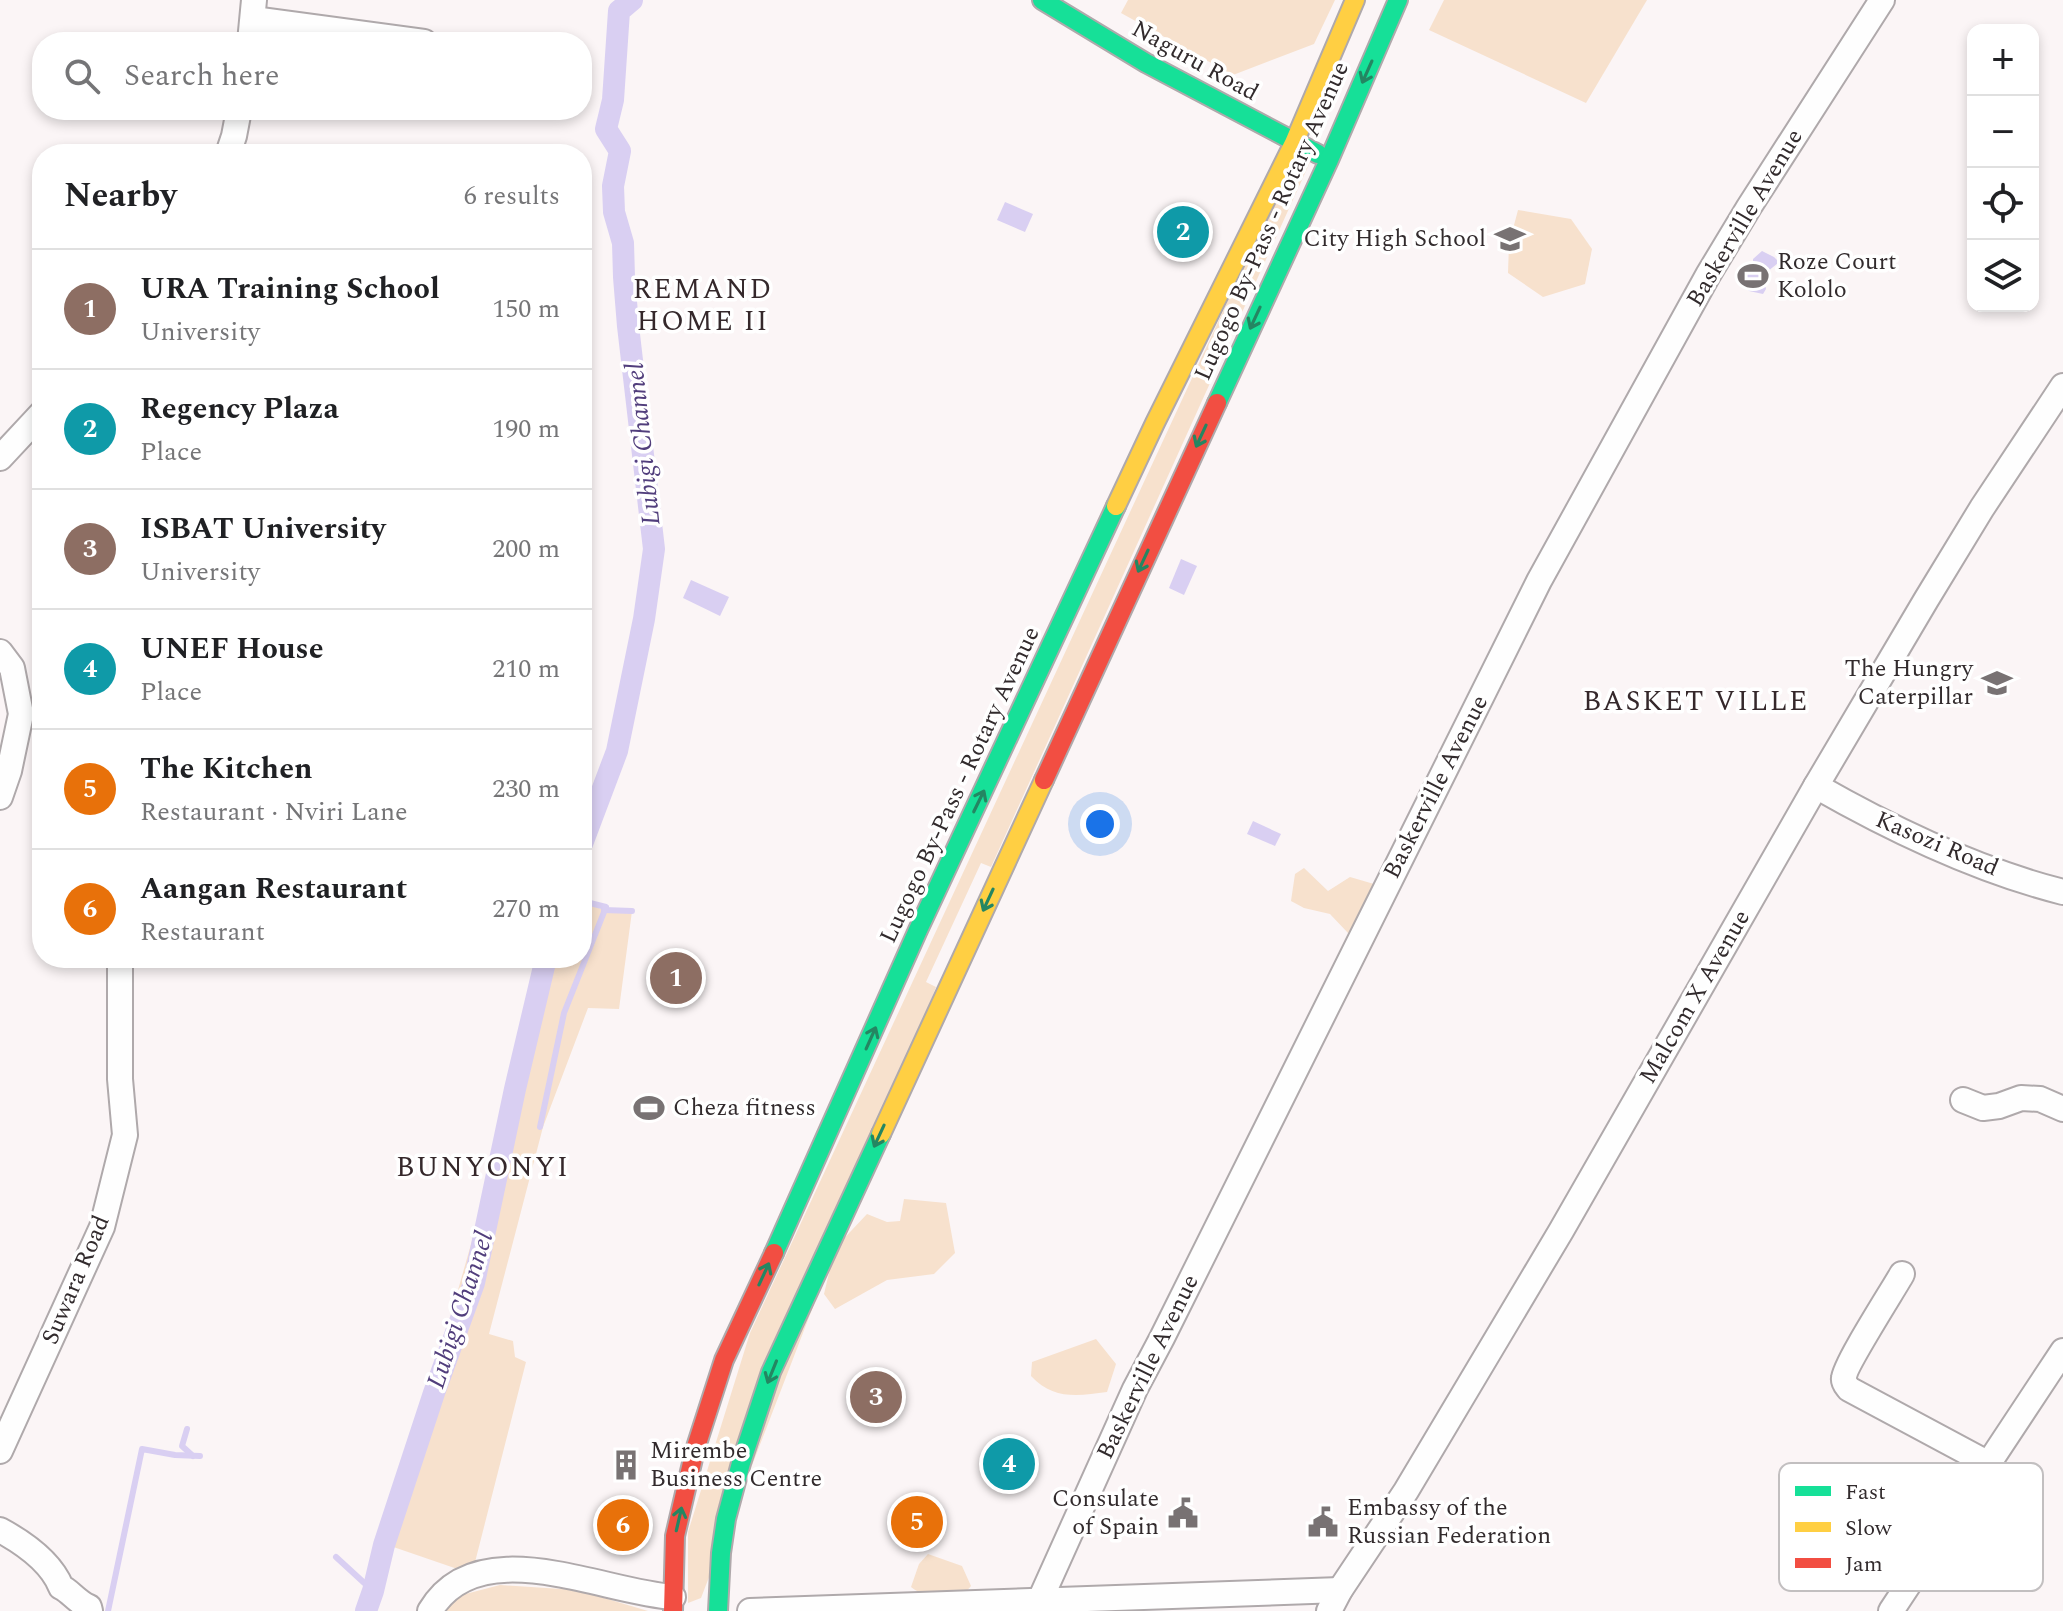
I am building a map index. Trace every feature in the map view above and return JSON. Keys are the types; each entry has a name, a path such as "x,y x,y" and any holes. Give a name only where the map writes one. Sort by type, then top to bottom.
{"main road":[{"name":"Naguru Road","path":"1042,0 1146,63 1329,160"},
{"name":"Lugogo By-Pass - Rotary Avenue","path":"673,1604 675,1536 695,1450 724,1360 918,930 1155,423 1294,143 1355,0"},
{"name":"Lugogo By-Pass - Rotary Avenue","path":"718,1611 719,1567 725,1521 739,1467 771,1372 1329,160 1398,0"}],"street":[{"name":"Baskerville Avenue","path":"1040,1600 1135,1389 1539,581 1716,261 1882,0"},
{"path":"252,20 346,32"},
{"path":"231,144 237,120"},
{"name":"Malcom X Avenue","path":"1334,1601 1406,1491 1528,1286 1816,786 1982,508 2063,386"},
{"path":"0,458 32,424"},
{"path":"0,652 12,668 21,714 0,797"},
{"name":"Kasozi Road","path":"1816,786 1870,816 1960,858 2063,892"},
{"name":"Suwara Road","path":"0,1451 102,1227 125,1135 120,1079 120,968"},
{"path":"1963,1100 1983,1108 2021,1098 2040,1099 2063,1109"},
{"path":"1902,1274 1855,1354 1843,1378 1844,1383 1849,1389 1987,1463"},
{"path":"1990,1463 2063,1351"},
{"path":"0,1530 26,1544 61,1587 77,1602 89,1607 90,1611"},
{"path":"430,1611 436,1601 463,1579 490,1570 575,1576 656,1596 673,1604"},
{"path":"1891,1611 1904,1591"},
{"path":"750,1611 1040,1600 1334,1601"}],"shaded area":[{"path":"1128,0 1335,0 1314,44 1233,75 1121,13"},
{"path":"1444,0 1647,0 1586,103 1429,30"},
{"path":"1293,160 1311,160 991,867 981,863 926,982 936,987 701,1598 688,1603 688,1532 750,1333"},
{"path":"1005,202 1033,214 1025,232 997,220"},
{"path":"1518,210 1571,219 1592,249 1585,284 1543,297 1508,273 1509,244"},
{"name":"Roze Court Kololo","path":"1762,251 1779,262 1765,275 1766,289 1763,294 1749,291 1741,279 1743,272"},
{"path":"1181,559 1197,566 1184,595 1169,588"},
{"path":"691,580 729,597 720,616 683,598"},
{"path":"1253,821 1281,834 1275,846 1247,834"},
{"path":"1304,868 1328,891 1350,877 1374,884 1361,927 1348,933 1330,914 1304,908 1291,901 1295,874"},
{"path":"592,905 604,910 632,911 619,1009 588,1008 543,1127 489,1334 513,1341 515,1357 526,1362 472,1574 376,1541 405,1452 429,1392 544,968 592,968"},
{"path":"904,1199 946,1203 955,1253 934,1274 887,1280 835,1309 824,1294 835,1248 867,1214 887,1222 900,1221"},
{"path":"1096,1339 1116,1364 1107,1392 1057,1393 1031,1376 1032,1362"},
{"path":"928,1554 962,1566 971,1586 963,1595 929,1595 911,1587 919,1564"},
{"path":"500,1585 577,1590 648,1611 443,1611 454,1597"}],"waterway":[{"name":"Lubigi Channel","path":"592,817 617,751 644,619 654,549 628,326 623,243 614,212 613,186 620,151 606,129 613,100 619,11 632,0"},
{"path":"592,904 606,907 592,942"},
{"path":"604,910 632,911"},
{"name":"Lubigi Channel","path":"366,1611 384,1545 434,1393 474,1283 544,968"},
{"path":"540,1127 564,1013 582,968"},
{"path":"187,1429 182,1446 193,1456"},
{"path":"108,1611 142,1449 200,1456"},
{"path":"336,1557 373,1591"}],"traffic: fast":[{"path":"1042,0 1146,63 1318,154"},
{"path":"1217,403 1329,160 1398,0"},
{"path":"774,1253 918,930 1116,506"},
{"path":"718,1611 726,1519 771,1372 881,1134"}],"traffic: slow":[{"path":"1116,506 1294,143 1355,0"},
{"path":"881,1134 1044,780"}],"traffic: jam":[{"path":"1044,780 1217,403"},
{"path":"673,1611 675,1536 695,1450 724,1360 774,1253"}],"place":[{"name":"Regency Plaza","path":"1183,232"},
{"name":"City High School","path":"1510,239"},
{"name":"Roze Court Kololo","path":"1753,276"},
{"name":"The Hungry Caterpillar","path":"1997,683"},
{"name":"URA Training School","path":"676,978"},
{"name":"Cheza fitness","path":"649,1108"},
{"name":"ISBAT University","path":"876,1397"},
{"name":"UNEF House","path":"1009,1464"},
{"name":"Mirembe Business Centre","path":"626,1465"},
{"name":"Consulate of Spain","path":"1183,1513"},
{"name":"The Kitchen","path":"917,1522"},
{"name":"Embassy of the Russian Federation","path":"1323,1522"},
{"name":"Aangan Restaurant","path":"623,1525"}],"district":[{"name":"REMAND HOME II","path":"703,305"},
{"name":"BASKET VILLE","path":"1696,701"},
{"name":"BUNYONYI","path":"483,1167"}]}
